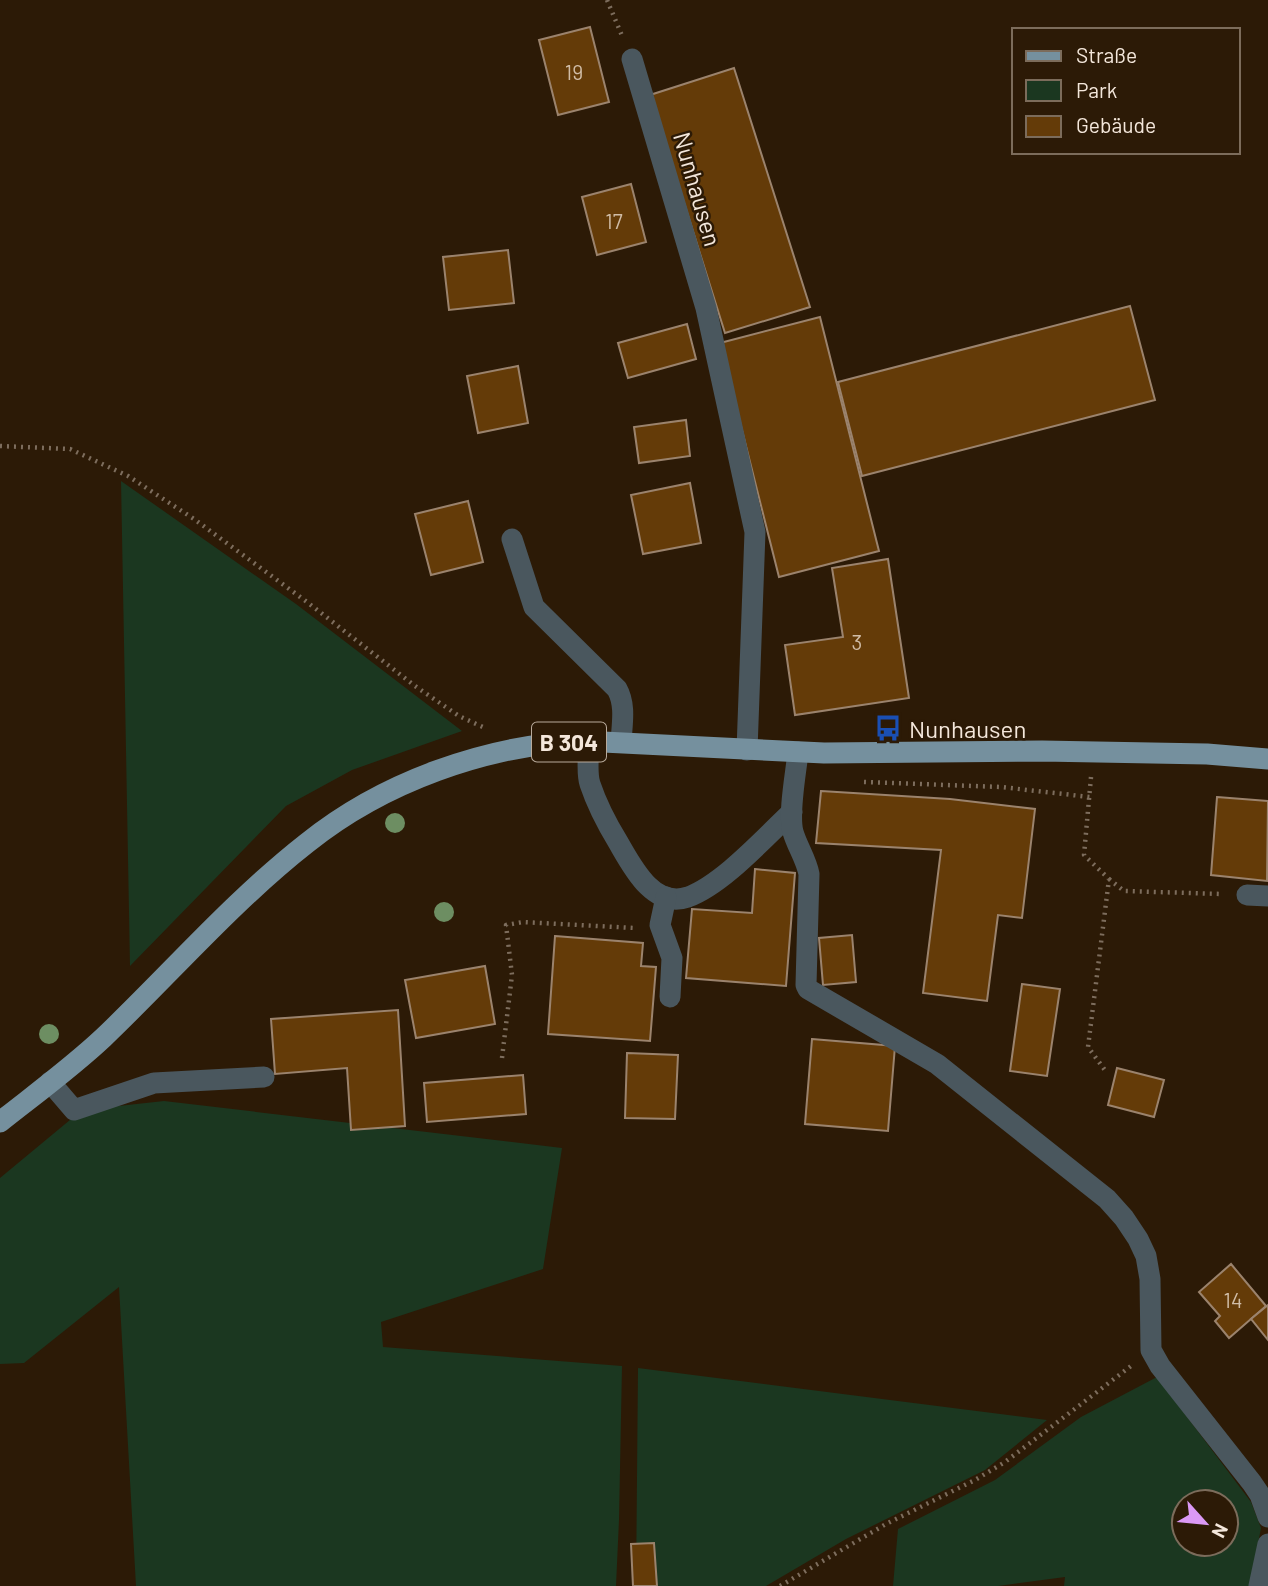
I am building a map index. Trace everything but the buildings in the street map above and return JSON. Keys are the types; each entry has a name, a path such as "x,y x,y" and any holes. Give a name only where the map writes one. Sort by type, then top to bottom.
{"main road":[{"name":"B 304","path":"0,1122 102,1040 256,886 309,841 367,803 430,773 500,752 552,743 589,741 798,752 1094,752 1207,754 1268,759"}],"street":[{"name":"Nunhausen","path":"632,59 706,308 755,532 747,750"},
{"path":"512,539 534,607 621,696 621,742"},
{"path":"589,741 589,781 603,816 639,877 654,891 666,897 686,898 706,888 727,873 792,812"},
{"path":"798,752 792,830 809,874 808,989 937,1064 1107,1199 1124,1218 1146,1256 1150,1279 1151,1350 1160,1366 1252,1483 1268,1517"},
{"path":"666,897 660,925 672,958 670,997"},
{"path":"50,1082 74,1110 154,1083 264,1077"},
{"path":"1259,1586 1268,1544"}],"path":[{"path":"607,0 632,59"},
{"path":"0,446 70,449 128,475 296,593 426,694 459,716 523,747"},
{"path":"1094,752 1084,855 1109,878 1124,891 1257,895"},
{"path":"858,781 1001,787 1090,797"},
{"path":"1107,1073 1088,1047 1109,878"},
{"path":"502,1058 512,975 506,926 523,922 646,928 660,925"},
{"path":"780,1586 886,1524 975,1480 1005,1462 1151,1350"}],"green space":[{"path":"121,481 296,604 462,731 352,770 286,806 130,966"},
{"path":"164,1101 562,1148 543,1269 381,1322 383,1347 622,1366 616,1586 136,1586 119,1287 24,1363 0,1364 0,1178 82,1110"},
{"path":"638,1368 1047,1420 985,1470 846,1539 766,1586 636,1586"},
{"path":"1157,1377 1251,1502 1261,1528 1250,1586 1064,1586 1065,1577 998,1586 893,1586 898,1529 995,1480 1081,1417"}],"place":[{"name":"Nunhausen","path":"888,728"}]}
